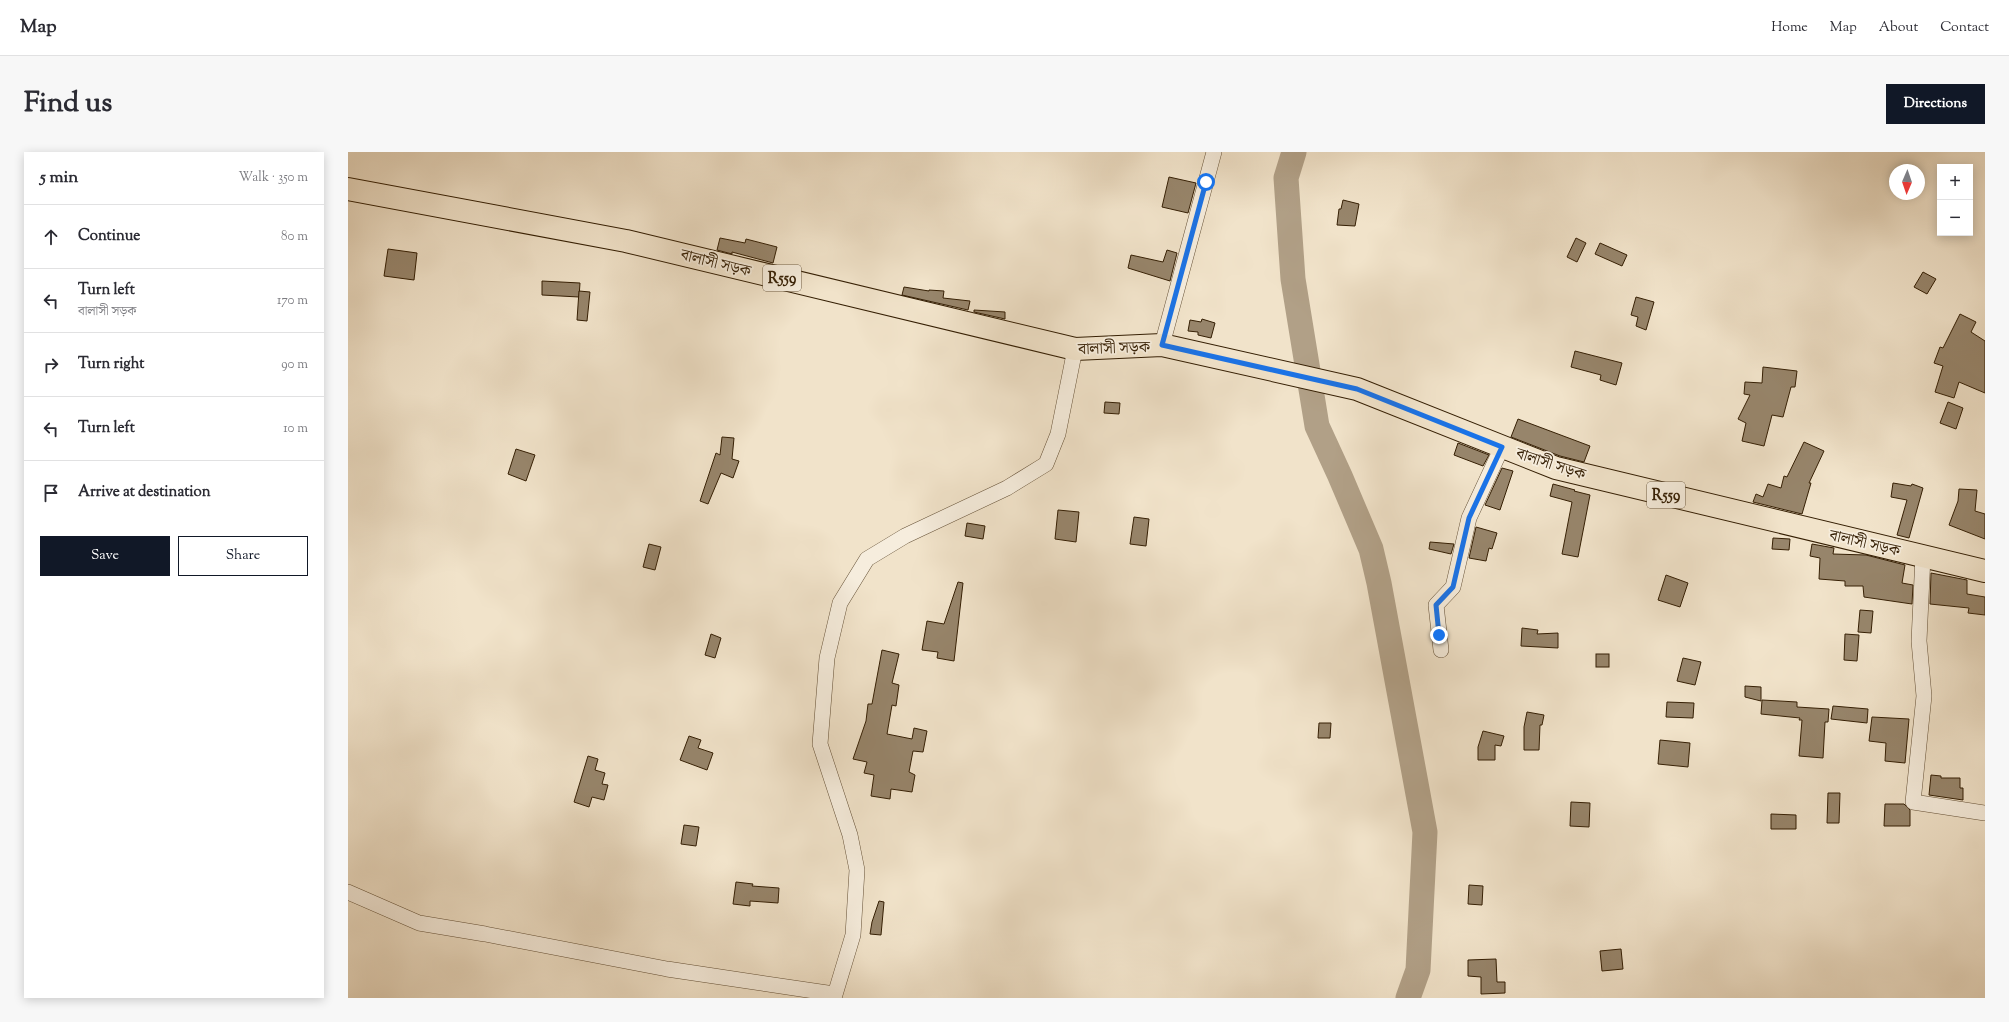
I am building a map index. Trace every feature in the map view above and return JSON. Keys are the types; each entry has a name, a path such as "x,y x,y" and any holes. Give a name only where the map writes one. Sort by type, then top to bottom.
{"main road":[{"name":"বালাসী সড়ক","path":"348,189 626,240 1075,350 1162,345 1216,356 1357,389 1556,468 1985,571"}],"street":[{"path":"1162,345 1214,152"},
{"path":"348,892 419,923 485,934 667,969 834,996 853,935 857,870 850,835 820,744 827,658 840,603 867,558 905,536 1007,488 1046,464 1058,434 1075,350"},
{"path":"1441,650 1436,605 1453,587 1469,518 1502,447"},
{"path":"1923,556 1918,640 1924,696 1913,802 1985,813"}],"building":[{"path":"1169,177 1196,183 1188,213 1162,207"},
{"path":"1343,200 1359,204 1355,226 1337,225 1339,209 1341,209"},
{"path":"720,238 745,243 746,239 777,247 773,263 732,252 732,254 717,250"},
{"path":"1576,238 1586,243 1577,262 1567,257"},
{"path":"1600,243 1627,255 1622,266 1595,254"},
{"path":"388,249 417,253 414,280 384,276"},
{"path":"1167,250 1177,253 1170,281 1128,268 1131,255 1163,262"},
{"path":"1923,272 1936,279 1927,294 1914,287"},
{"path":"542,281 580,283 579,297 542,295"},
{"path":"904,287 929,291 944,291 943,298 970,301 968,310 902,295"},
{"path":"579,291 590,292 587,321 577,320"},
{"path":"1636,297 1654,302 1646,330 1636,326 1638,317 1631,315"},
{"path":"974,310 1005,312 1005,319 974,312"},
{"path":"1960,314 1976,322 1971,332 1985,341 1985,393 1959,382 1954,398 1935,392 1943,366 1934,363 1940,347 1943,348"},
{"path":"1202,319 1215,323 1211,338 1198,335 1198,332 1188,331 1190,320 1201,322"},
{"path":"1575,351 1622,363 1616,385 1600,380 1601,375 1571,367"},
{"path":"1763,367 1797,371 1795,387 1791,387 1783,417 1772,415 1764,446 1742,441 1746,423 1738,419 1750,395 1744,394 1745,382 1762,383"},
{"path":"1105,402 1120,403 1119,414 1104,413"},
{"path":"1948,402 1963,408 1956,429 1940,423"},
{"path":"1518,419 1590,446 1584,462 1560,456 1511,437"},
{"path":"722,437 734,438 732,459 739,461 733,478 721,473 708,504 700,501 716,453 720,455"},
{"path":"1804,442 1824,451 1809,483 1811,483 1802,514 1753,502 1756,494 1763,497 1768,484 1781,488 1784,476 1787,477"},
{"path":"1458,443 1489,455 1483,466 1454,455"},
{"path":"516,449 535,455 526,481 508,474"},
{"path":"1502,468 1513,471 1500,510 1485,505"},
{"path":"1893,483 1911,486 1912,484 1923,488 1909,538 1897,535 1907,500 1891,497"},
{"path":"1553,484 1590,495 1578,557 1562,554 1572,502 1550,496"},
{"path":"1959,489 1977,490 1975,511 1985,514 1985,539 1949,525 1958,501"},
{"path":"1058,510 1079,512 1076,542 1055,539"},
{"path":"1134,517 1149,519 1146,546 1130,544"},
{"path":"967,523 985,526 983,539 965,536"},
{"path":"1476,527 1497,533 1492,549 1489,548 1486,561 1469,558"},
{"path":"1773,538 1790,539 1789,550 1772,549"},
{"path":"1430,542 1454,544 1451,554 1429,549"},
{"path":"649,544 661,547 655,570 643,567"},
{"path":"1812,544 1834,548 1833,554 1866,555 1905,565 1902,583 1913,585 1912,604 1864,597 1863,586 1845,586 1845,581 1819,579 1820,558 1810,556"},
{"path":"1931,573 1967,580 1967,594 1985,597 1985,615 1968,613 1969,608 1930,604"},
{"path":"1666,575 1688,583 1680,607 1658,600"},
{"path":"958,582 963,583 954,661 937,658 938,652 922,650 927,621 944,624"},
{"path":"1860,610 1873,611 1871,633 1858,632"},
{"path":"1522,628 1538,630 1537,634 1558,633 1558,648 1521,646"},
{"path":"711,634 721,638 715,658 705,655"},
{"path":"1845,634 1859,635 1857,661 1844,660"},
{"path":"882,650 899,654 892,683 899,685 896,706 892,705 887,734 912,739 914,728 927,731 923,752 913,751 909,772 915,775 912,792 891,789 890,799 871,796 874,775 864,773 867,762 853,759 866,721 868,704 872,704"},
{"path":"1596,654 1609,654 1609,667 1596,667"},
{"path":"1683,658 1701,662 1695,685 1677,681"},
{"path":"1745,686 1761,687 1761,701 1745,697"},
{"path":"1762,700 1797,702 1797,707 1829,709 1828,722 1825,722 1823,758 1799,756 1802,720 1799,720 1800,718 1761,714"},
{"path":"1667,702 1694,703 1693,718 1666,717"},
{"path":"1833,706 1868,709 1867,723 1831,719"},
{"path":"1527,712 1544,715 1542,725 1540,725 1539,750 1524,750 1524,727"},
{"path":"1872,717 1909,719 1905,763 1885,761 1886,743 1869,741"},
{"path":"1319,723 1331,723 1330,738 1318,738"},
{"path":"1483,731 1504,736 1501,746 1495,745 1495,760 1478,760 1478,747"},
{"path":"689,736 701,740 698,748 713,753 707,770 680,760"},
{"path":"1660,740 1690,743 1688,767 1658,764"},
{"path":"588,756 598,759 595,770 605,773 602,784 608,785 604,800 592,797 589,807 574,802"},
{"path":"1931,775 1941,776 1941,778 1960,778 1960,788 1963,788 1963,800 1929,795"},
{"path":"1828,793 1840,793 1839,823 1827,823"},
{"path":"1571,802 1590,803 1589,827 1570,826"},
{"path":"1885,804 1904,804 1910,810 1910,826 1884,826"},
{"path":"1771,814 1796,815 1796,829 1771,829"},
{"path":"684,825 699,827 696,846 681,844"},
{"path":"736,882 753,884 752,886 779,888 778,903 750,901 750,906 733,904"},
{"path":"1469,885 1483,886 1482,905 1468,904"},
{"path":"879,901 884,902 881,935 870,934 872,922"},
{"path":"1621,949 1623,969 1602,971 1600,951"},
{"path":"1496,959 1497,982 1505,982 1505,993 1481,994 1481,977 1468,976 1468,960"}],"waterway":[{"path":"1294,152 1286,178 1293,279 1317,426 1371,549 1379,583 1425,832 1418,970 1408,998"}],"route":[{"path":"1206,182 1162,345 1357,389 1502,447 1469,518 1453,587 1436,605 1439,635"}]}
